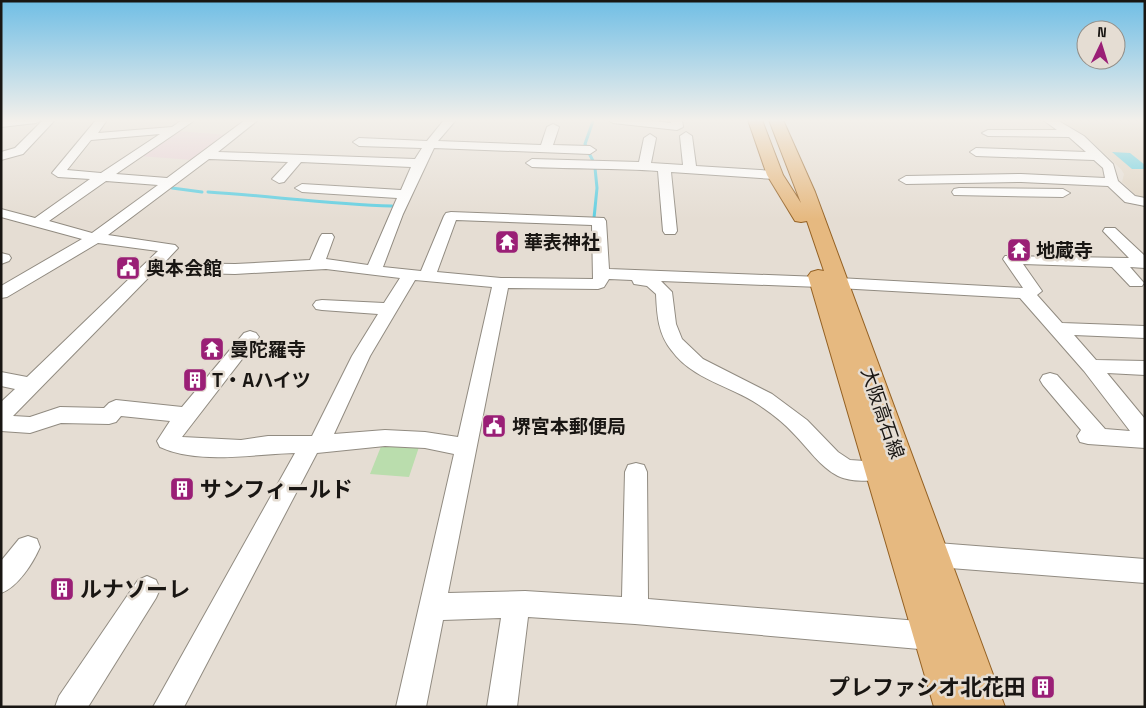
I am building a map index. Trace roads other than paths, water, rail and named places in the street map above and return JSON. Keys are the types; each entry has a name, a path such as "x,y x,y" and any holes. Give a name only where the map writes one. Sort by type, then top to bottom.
{"main road":[{"path":"767,153 776,175 801,217"},
{"name":"大阪高石線","path":"778,153 801,217 828,282 919,554 931,636 954,707"},
{"name":"大阪高石線","path":"790,153 806,192 879,471 919,554 986,707"},
{"path":"800,153 804,161 806,192"}],"street":[{"path":"75,153 58,173 170,182"},
{"path":"38,222 139,153"},
{"path":"1,294 95,238 209,153"},
{"path":"374,271 390,228 424,153"},
{"path":"644,167 647,153"},
{"path":"688,153 690,170"},
{"path":"977,153 1001,178"},
{"path":"1056,153 1097,156"},
{"path":"1094,153 1109,167 1112,182 1145,216"},
{"path":"206,155 418,163"},
{"path":"279,179 298,158"},
{"path":"532,163 587,166 597,164 776,175"},
{"path":"664,168 670,231"},
{"path":"906,180 1001,178 1112,182"},
{"path":"1053,179 1067,198"},
{"path":"302,188 405,194"},
{"path":"959,192 1067,198"},
{"path":"1130,199 1145,202"},
{"path":"1,213 95,238 170,248 96,319 33,385 1,415"},
{"path":"150,266 249,269 316,264 418,276 501,283 598,284 601,277 600,221 451,216 418,276 389,309 361,356 315,444 168,707"},
{"path":"1110,231 1144,263"},
{"path":"316,264 327,238"},
{"path":"601,277 828,282 1025,293 1034,291 1011,259 1144,263"},
{"path":"1116,262 1136,283"},
{"path":"601,277 651,281 664,292 668,330 679,349 687,357 696,364 765,399 800,426 830,458 846,468 879,471"},
{"path":"411,707 501,283"},
{"path":"1025,293 1090,366 1128,416 1145,432"},
{"path":"322,305 389,309"},
{"path":"1058,329 1145,332"},
{"path":"250,337 168,441 177,445 241,449 268,445 315,444 385,438 426,440 465,447"},
{"path":"1090,366 1145,368"},
{"path":"1,379 33,385"},
{"path":"1050,380 1093,436 1145,440"},
{"path":"1,423 30,425 60,415 109,416 116,408 186,415 183,420"},
{"path":"635,611 636,472"},
{"path":"1,581 28,547"},
{"path":"919,554 1145,571"},
{"path":"70,707 147,588"},
{"path":"431,608 516,604 635,611 931,636"},
{"path":"502,707 516,604"}],"water":[{"path":"1113,153 1130,153 1145,165 1145,169 1132,169"}],"waterway":[{"path":"589,153 593,161"},
{"path":"594,218 597,188 595,168"},
{"path":"172,188 202,192"},
{"path":"208,192 392,206"}],"place":[{"name":"華表神社","path":"507,242"},
{"name":"地蔵寺","path":"1019,250"},
{"name":"奥本会館","path":"128,268"},
{"name":"曼陀羅寺","path":"212,349"},
{"name":"T・Aハイツ","path":"195,380"},
{"name":"堺宮本郵便局","path":"494,426"},
{"name":"サンフィールド","path":"182,489"},
{"name":"ルナソーレ","path":"62,589"},
{"name":"プレファシオ北花田","path":"1043,687"}]}
